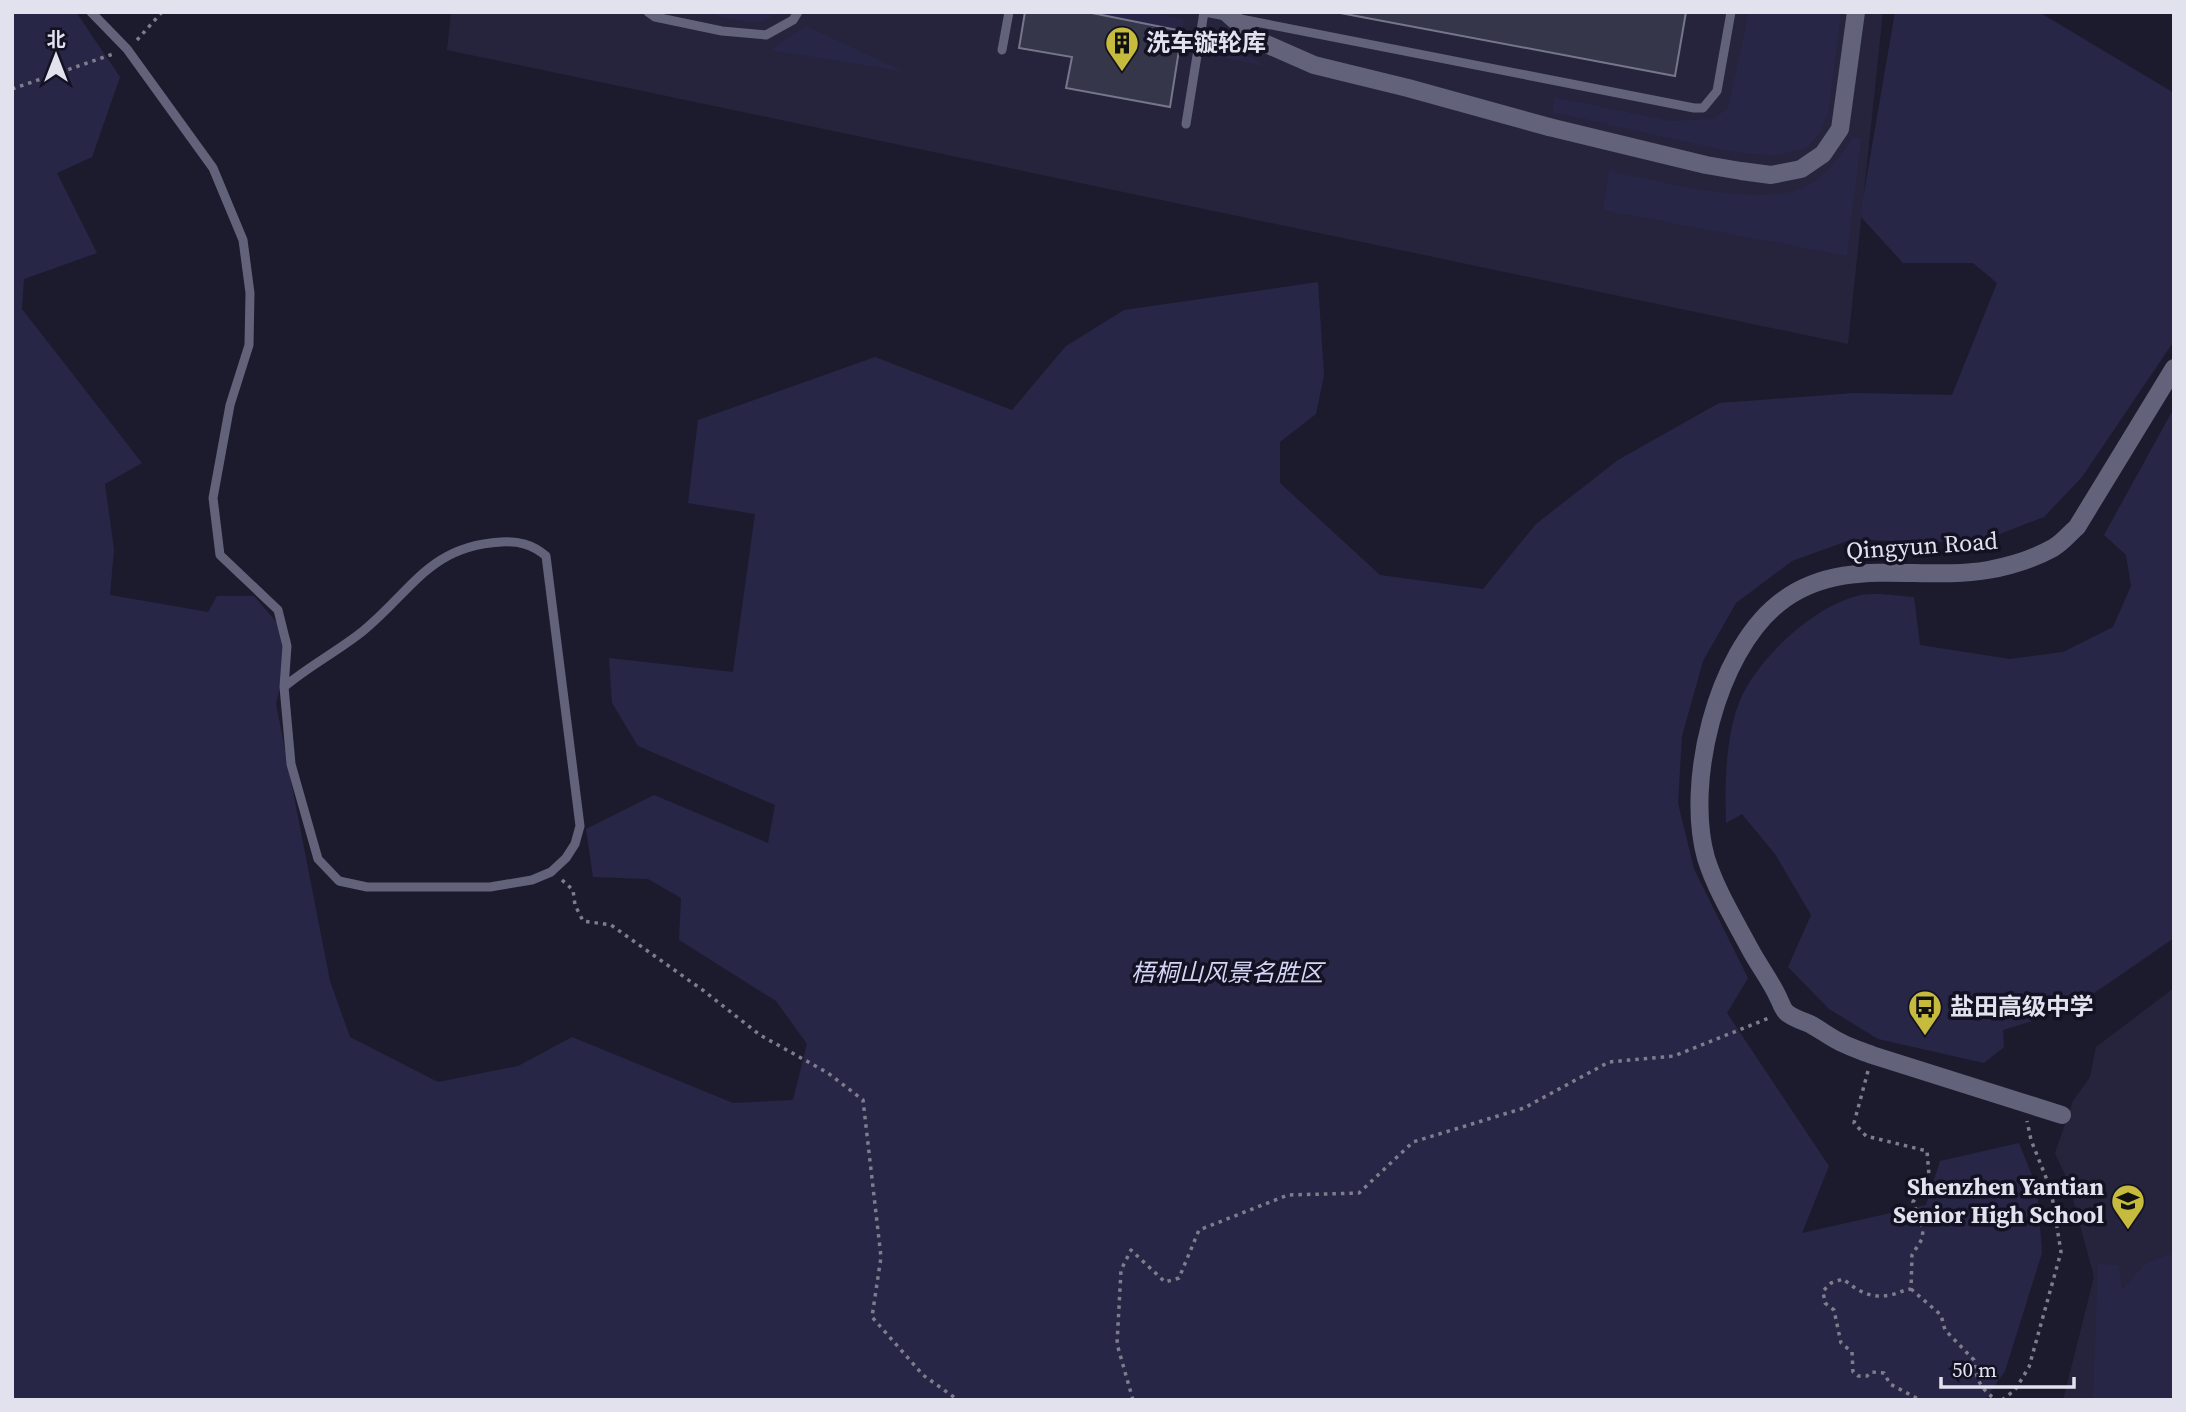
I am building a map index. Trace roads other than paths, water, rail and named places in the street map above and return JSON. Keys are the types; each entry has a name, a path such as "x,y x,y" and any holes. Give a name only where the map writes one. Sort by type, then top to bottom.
{"street":[{"path":"1226,12 1257,40 1314,65 1549,127 1730,169 1771,175 1801,169 1823,154 1840,129 1856,12"},
{"name":"Qingyun Road","path":"2062,1115 1872,1055 1842,1043 1785,1012 1714,882 1701,828 1700,793 1705,753 1713,714 1739,651 1755,626 1779,603 1809,585 1842,575 1876,571 1987,570 2025,561 2055,547 2077,527 2174,368"}],"lane":[{"path":"91,12 127,50 214,168 243,240 250,293 249,345 230,405 213,498 220,555 278,610 288,646 284,687 291,764 318,859 339,881 367,887 489,887 532,880 551,872 566,858 575,844 580,826 545,556 534,546 511,542 481,544 449,556 409,584 365,630 308,667 284,687"},
{"path":"649,12 655,17 722,31 766,35 793,20 798,12"},
{"path":"1002,50 1009,12"},
{"path":"1186,124 1204,12 1703,108 1717,91 1731,12"}],"place":[{"name":"洗车镟轮库","path":"1122,73"},
{"name":"盐田高级中学","path":"1925,1037"},
{"name":"Shenzhen Yantian Senior High School","path":"2128,1231"}],"park label":[{"name":"梧桐山风景名胜区","path":"1227,973"}]}
